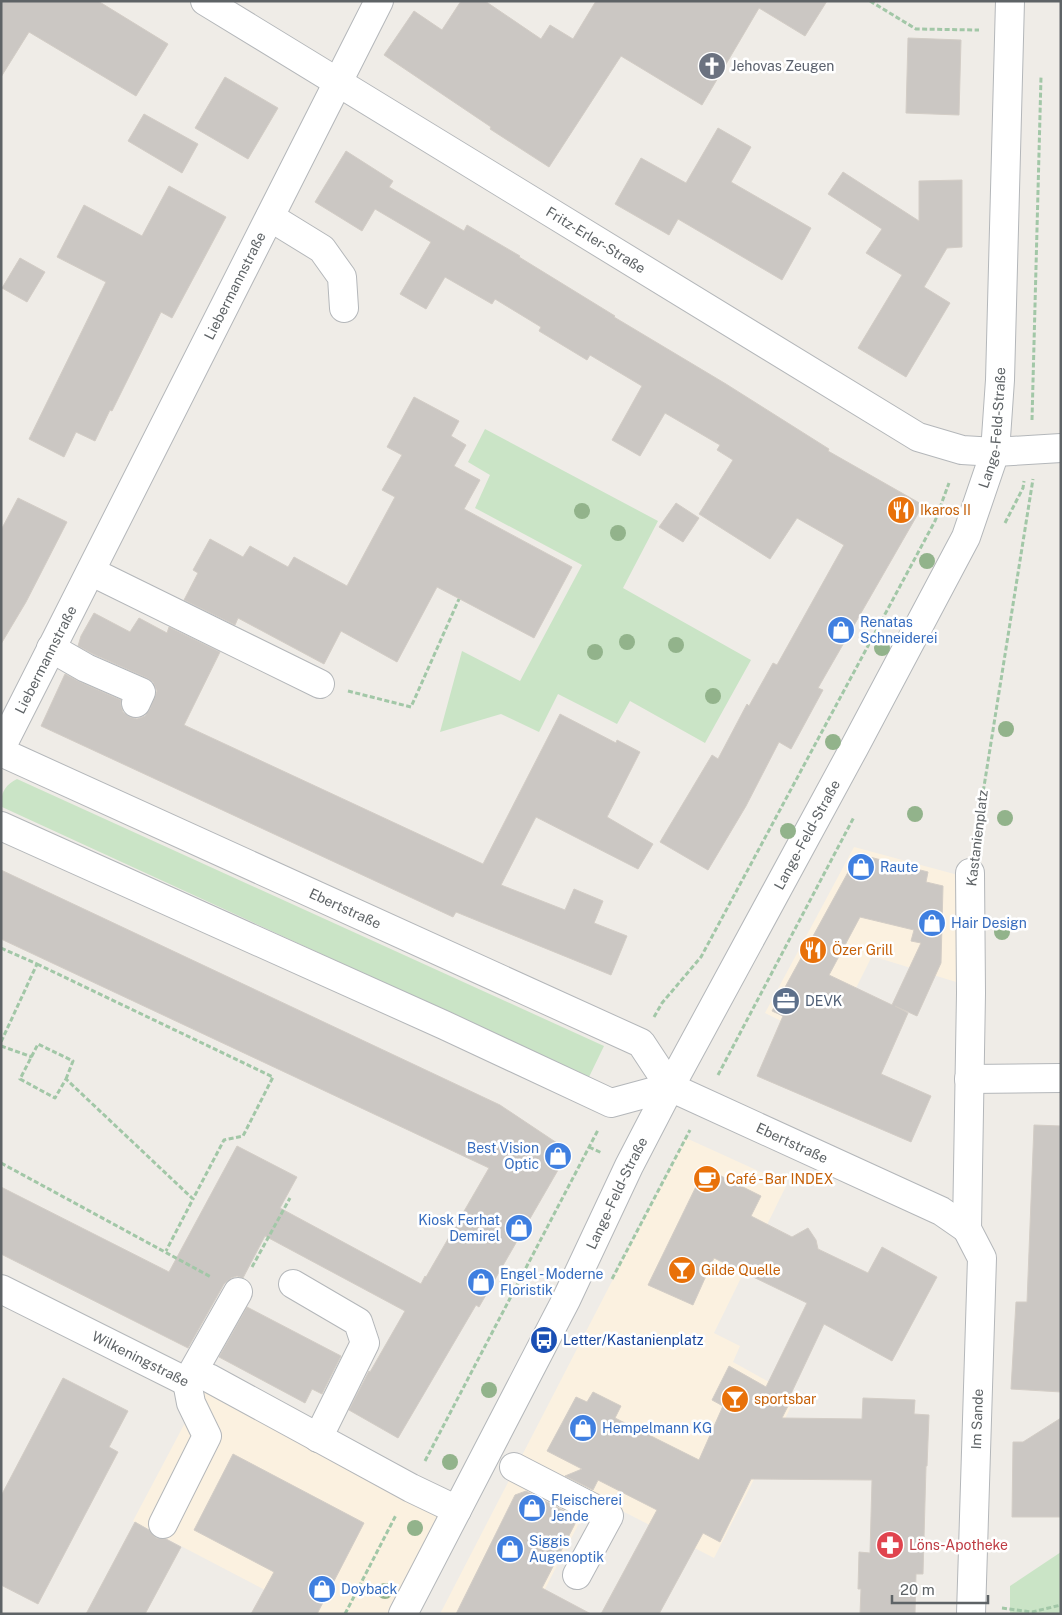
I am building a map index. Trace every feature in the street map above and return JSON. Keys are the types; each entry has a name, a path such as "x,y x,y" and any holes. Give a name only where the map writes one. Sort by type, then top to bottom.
{"street":[{"name":"Fritz-Erler-Straße","path":"205,1 918,437 962,450 995,452 1061,448"},
{"name":"Liebermannstraße","path":"1,748 51,648 92,572 379,1"},
{"name":"Lange-Feld-Straße","path":"403,1614 566,1300 629,1166 670,1087 966,537 995,452 1000,380 1010,1"},
{"path":"270,217 322,249 342,277 344,308"},
{"path":"92,572 320,684"},
{"path":"51,648 86,668 141,692 136,702"},
{"name":"Ebertstraße","path":"1,752 641,1043"},
{"path":"1,826 417,1013 611,1103 670,1087 641,1043"},
{"name":"Kastanienplatz","path":"967,1228 971,994 970,873"},
{"path":"969,1078 1061,1078"},
{"name":"Ebertstraße","path":"670,1087 941,1211 967,1228"},
{"name":"Im Sande","path":"967,1228 982,1258 971,1609"},
{"path":"293,1284 358,1322 365,1343 318,1438"},
{"name":"Wilkeningstraße","path":"1,1289 318,1438 411,1488 457,1510"},
{"name":"Wilkeningstraße","path":"198,1380 238,1292"},
{"path":"163,1524 207,1436 191,1402 198,1380"},
{"path":"514,1467 609,1516 577,1575"}],"path":[{"path":"870,1 916,29 987,30"},
{"path":"641,1043 662,1003 701,956 935,522 962,450"},
{"name":"Kastanienplatz","path":"970,873 1033,477 1031,451"},
{"path":"320,684 411,707 459,598"},
{"path":"1,948 273,1077 243,1136 224,1140 166,1252"},
{"path":"1,1042 37,964"},
{"path":"38,1044 73,1061 66,1079 55,1098 20,1079 38,1044"},
{"path":"1,1046 32,1057"},
{"path":"66,1079 193,1199"},
{"path":"345,1614 611,1103"},
{"path":"1,1163 238,1292 290,1198"},
{"path":"971,1609 1032,1613 1061,1605"}],"shaded area":[{"path":"854,847 958,875 956,982 872,956 828,1044 765,1013"},
{"path":"686,1138 787,1184 714,1333 740,1346 733,1362 796,1397 714,1558 593,1496 532,1614 440,1614"},
{"path":"205,1385 446,1512 394,1614 311,1614 133,1521"}],"green space":[{"path":"485,429 658,521 623,588 751,660 705,743 630,701 617,724 558,694 539,732 501,714 440,732 462,651 520,681 582,565 475,508 490,475 468,462"},
{"path":"17,779 604,1046 589,1077 2,807 4,790"},
{"path":"1061,1552 1061,1614 1010,1614 1010,1586"}],"building":[{"path":"1,1 98,1 168,44 136,96 29,32 1,77"},
{"path":"461,1 485,1 541,39 550,25 573,39 596,1 827,1 805,36 759,8 702,105 621,56 549,167 490,129 491,127 384,55 414,11 442,30"},
{"path":"908,38 961,40 959,115 906,113"},
{"path":"225,77 278,108 248,159 195,128"},
{"path":"144,114 198,144 182,173 128,141"},
{"path":"718,128 751,147 731,182 811,228 782,280 678,219 669,235 615,204 641,158 686,183"},
{"path":"346,151 393,181 389,187 464,231 467,225 520,256 614,317 726,384 829,449 828,451 923,505 818,688 823,690 791,749 779,742 746,806 708,870 660,842 712,755 718,759 747,704 749,706 773,663 777,665 844,545 797,518 770,559 699,514 733,460 717,450 720,445 665,413 640,456 612,440 642,386 590,355 587,360 539,331 541,327 495,299 492,304 445,277 426,309 400,294 431,242 375,209 362,231 315,202"},
{"path":"843,172 919,221 919,181 962,180 962,247 947,248 924,287 950,303 906,377 858,348 902,275 866,253 882,229 828,194"},
{"path":"169,186 226,217 172,318 161,312 95,441 76,432 64,457 29,439 106,282 57,257 84,205 142,236"},
{"path":"20,258 45,272 27,302 2,288"},
{"path":"414,397 459,421 451,436 466,445 454,466 480,480 464,509 572,567 534,638 437,587 397,662 341,631 324,664 238,618 235,625 184,600 198,573 193,570 210,539 243,557 250,546 288,567 294,557 347,586 395,497 382,490 402,455 387,447"},
{"path":"18,498 67,522 26,602 1,644 1,530"},
{"path":"676,503 699,518 683,542 659,527"},
{"path":"94,613 130,632 139,618 167,633 169,627 220,652 184,725 483,864 560,714 616,743 617,740 640,752 607,817 653,844 638,869 536,817 501,885 565,910 574,889 603,901 594,923 627,936 611,975 456,912 453,917 41,726 65,674 121,700 123,712 130,717 137,719 145,716 150,709 157,691 153,682 78,646 81,636"},
{"path":"858,854 928,872 926,882 943,886 941,963 917,1016 895,1006 908,1013 881,1074 931,1096 911,1142 757,1076 783,1016 772,1011","holes":["860,917 914,930 911,941 921,943 892,1005 829,975"]},
{"path":"1,870 500,1105 569,1151 479,1307 476,1305 398,1438 349,1410 369,1371 405,1311 265,1236 243,1278 237,1276 224,1284 188,1348 1,1254 1,1187 169,1272 237,1146 297,1177 280,1208 421,1284 489,1168 1,939"},
{"path":"1034,1125 1061,1126 1061,1392 1011,1389 1016,1302 1027,1302"},
{"path":"705,1168 761,1196 751,1216 792,1237 808,1228 816,1240 818,1249 868,1273 882,1247 937,1277 892,1361 824,1324 789,1398 791,1400 782,1418 862,1419 863,1398 915,1400 914,1414 929,1415 923,1574 916,1574 915,1614 860,1614 861,1589 858,1589 859,1552 870,1553 872,1480 751,1479 720,1542 703,1533 659,1614 601,1614 657,1510 598,1480 593,1490 565,1476 582,1469 547,1451 576,1397 587,1402 593,1392 621,1406 615,1418 699,1460 723,1406 712,1400 729,1366 766,1387 807,1303 714,1258 693,1305 648,1285"},
{"path":"247,1307 341,1356 322,1394 312,1389 305,1403 219,1357"},
{"path":"63,1378 128,1411 109,1447 118,1452 38,1604 1,1585 1,1496"},
{"path":"1061,1418 1061,1517 1012,1517 1013,1442 1023,1442"},
{"path":"233,1454 364,1523 317,1614 251,1614 274,1572 194,1530"},
{"path":"526,1491 578,1518 542,1588 591,1614 456,1614 515,1495"},
{"path":"135,1522 149,1530 156,1538 166,1539 181,1547 145,1614 86,1614"}],"place":[{"name":"Jehovas Zeugen","path":"712,66"},
{"name":"Ikaros II","path":"901,510"},
{"name":"Renatas Schneiderei","path":"841,630"},
{"name":"Raute","path":"861,867"},
{"name":"Hair Design","path":"932,923"},
{"name":"Özer Grill","path":"813,950"},
{"name":"DEVK","path":"786,1001"},
{"name":"Best Vision Optic","path":"558,1156"},
{"name":"Café - Bar INDEX","path":"707,1179"},
{"name":"Kiosk Ferhat Demirel","path":"519,1228"},
{"name":"Gilde Quelle","path":"682,1270"},
{"name":"Engel - Moderne Floristik","path":"481,1282"},
{"name":"Letter/Kastanienplatz","path":"544,1340"},
{"name":"sportsbar","path":"735,1399"},
{"name":"Hempelmann KG","path":"583,1428"},
{"name":"Fleischerei Jende","path":"532,1508"},
{"name":"Löns-Apotheke","path":"890,1545"},
{"name":"Siggis Augenoptik","path":"510,1549"},
{"name":"Doyback","path":"322,1589"}]}
